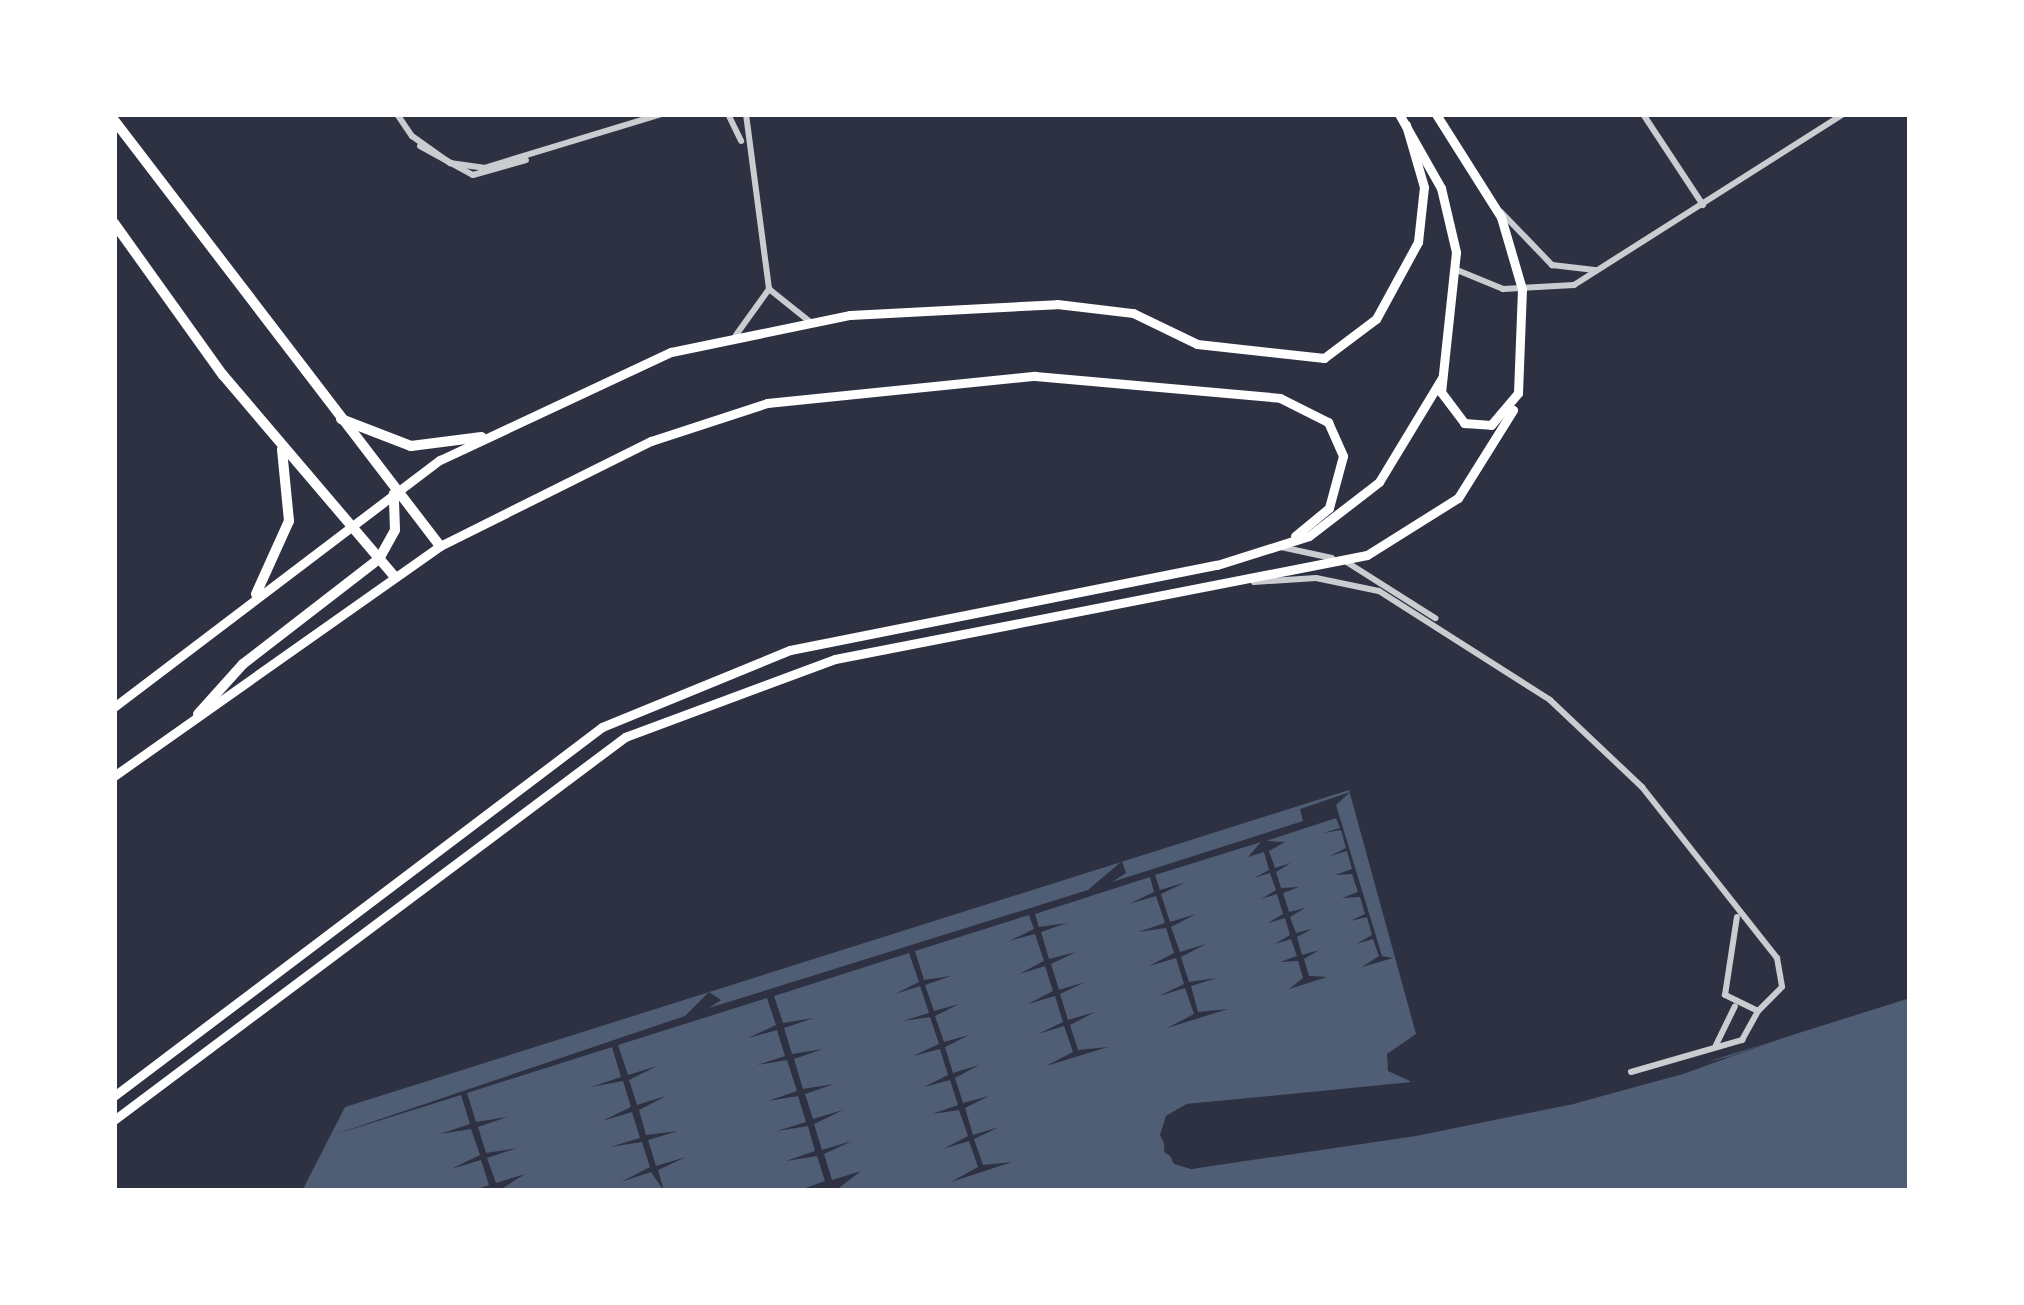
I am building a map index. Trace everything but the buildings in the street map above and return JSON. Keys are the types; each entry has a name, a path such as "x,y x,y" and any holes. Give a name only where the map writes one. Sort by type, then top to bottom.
{"main road":[{"path":"1399,114 1441,188 1457,270 1442,378 1445,405 1464,423 1491,425 1513,410"},
{"path":"114,1120 625,737 815,664 1345,561 1443,511 1513,410 1522,289 1487,193 1436,114"},
{"path":"114,120 440,546"},
{"path":"114,707 349,523 481,436 618,370 736,335 809,321 1098,304 1197,344 1324,358 1376,319 1418,242 1424,187 1406,125"},
{"path":"114,223 279,441 393,575"},
{"path":"114,776 440,546 651,441 767,403 887,383 1084,376 1280,398 1328,422 1343,456 1339,492 1281,547"},
{"path":"114,1096 542,765 624,716 790,650 1281,547 1379,482 1442,378"},
{"path":"334,413 410,446 481,436"},
{"path":"256,594 289,521 279,441"},
{"path":"199,714 379,559 395,530 394,491"}],"street":[{"path":"397,114 412,136 467,167 532,156 662,114"},
{"path":"728,114 742,144 769,289 809,321"},
{"path":"742,144 746,114"},
{"path":"1643,114 1703,205"},
{"path":"1457,270 1522,289 1574,285 1843,114"},
{"path":"1487,193 1552,266 1604,268"},
{"path":"736,335 769,289"},
{"path":"1281,547 1345,561 1447,627 1612,757 1782,971 1776,1000 1758,1011 1750,1034 1631,1072"},
{"path":"1254,582 1359,584 1447,627"},
{"path":"1737,917 1721,980 1735,1005 1758,1011"},
{"path":"1713,1048 1735,1005"}],"water":[{"path":"1349,790 1416,1034 1387,1054 1388,1071 1412,1082 1187,1104 1166,1116 1164,1152 1191,1169 1573,1104 1910,998 1910,1191 302,1191 345,1107"}],"pier":[{"path":"1350,792 1336,805 1382,956 1393,958 1362,967 1379,956 1373,939 1356,944 1372,935 1367,917 1350,921 1365,914 1360,897 1342,898 1358,892 1352,874 1335,875 1352,869 1347,851 1330,856 1346,848 1341,830 1323,833 1340,828 1336,818 1266,841 1285,842 1269,851 1275,868 1291,863 1276,872 1281,888 1299,887 1283,893 1289,912 1305,908 1290,917 1296,933 1312,929 1297,937 1302,955 1319,950 1304,959 1309,976 1327,977 1289,989 1303,978 1298,961 1280,962 1297,956 1291,939 1275,944 1290,935 1285,918 1268,923 1283,914 1277,894 1261,899 1276,890 1270,873 1254,878 1269,870 1264,852 1248,857 1261,842 1155,875 1160,890 1186,882 1161,894 1170,922 1196,914 1171,927 1180,952 1206,944 1181,957 1189,982 1217,978 1191,986 1198,1012 1228,1009 1167,1028 1194,1014 1185,988 1159,996 1184,984 1176,958 1149,966 1174,953 1166,928 1138,932 1165,923 1156,896 1129,904 1154,892 1150,877 1035,914 1039,927 1067,923 1041,932 1049,959 1076,952 1051,964 1059,990 1085,982 1060,994 1068,1020 1095,1012 1070,1025 1078,1050 1108,1047 1046,1066 1073,1052 1064,1026 1038,1034 1063,1022 1055,996 1028,1004 1053,991 1045,966 1019,974 1044,961 1035,934 1009,941 1034,929 1029,915 915,951 924,980 951,976 925,985 934,1011 959,1004 935,1016 944,1042 969,1035 945,1047 953,1073 979,1065 955,1078 963,1103 989,1096 965,1108 973,1135 999,1127 974,1139 983,1165 1012,1162 951,1182 978,1167 969,1141 943,1149 968,1136 959,1110 932,1114 958,1105 950,1080 924,1087 948,1075 940,1049 913,1056 939,1044 930,1017 903,1021 929,1013 920,986 895,994 919,982 909,953 774,996 783,1023 814,1018 784,1028 792,1054 823,1049 794,1059 803,1089 834,1084 805,1094 813,1119 843,1110 814,1124 822,1150 852,1141 824,1154 832,1180 861,1171 835,1191 797,1191 825,1181 817,1156 786,1161 815,1151 808,1126 777,1131 806,1122 798,1096 768,1101 797,1091 787,1060 757,1065 785,1056 777,1030 748,1038 776,1025 767,998 618,1045 628,1075 657,1066 629,1080 637,1105 666,1096 639,1110 646,1135 678,1131 648,1140 656,1166 686,1157 658,1170 664,1191 651,1172 621,1182 650,1167 642,1142 610,1147 640,1138 632,1112 602,1121 631,1107 623,1081 591,1087 621,1077 612,1047 467,1093 476,1122 507,1117 478,1127 486,1153 517,1148 487,1158 496,1183 525,1174 498,1191 472,1191 489,1185 481,1160 451,1169 480,1155 471,1129 440,1134 470,1124 461,1095 330,1136 685,1016 709,992 721,1000 709,1008 1088,890 1122,861 1126,873 1112,882 1303,821 1300,809"},
{"path":"1910,992 1683,1074 1573,1104 1416,1136 1191,1169 1174,1164 1160,1135 1166,1116 1187,1104 1410,1084 1412,1070 1411,1090 1189,1110 1166,1135 1191,1163 1415,1130 1728,1057"}]}
